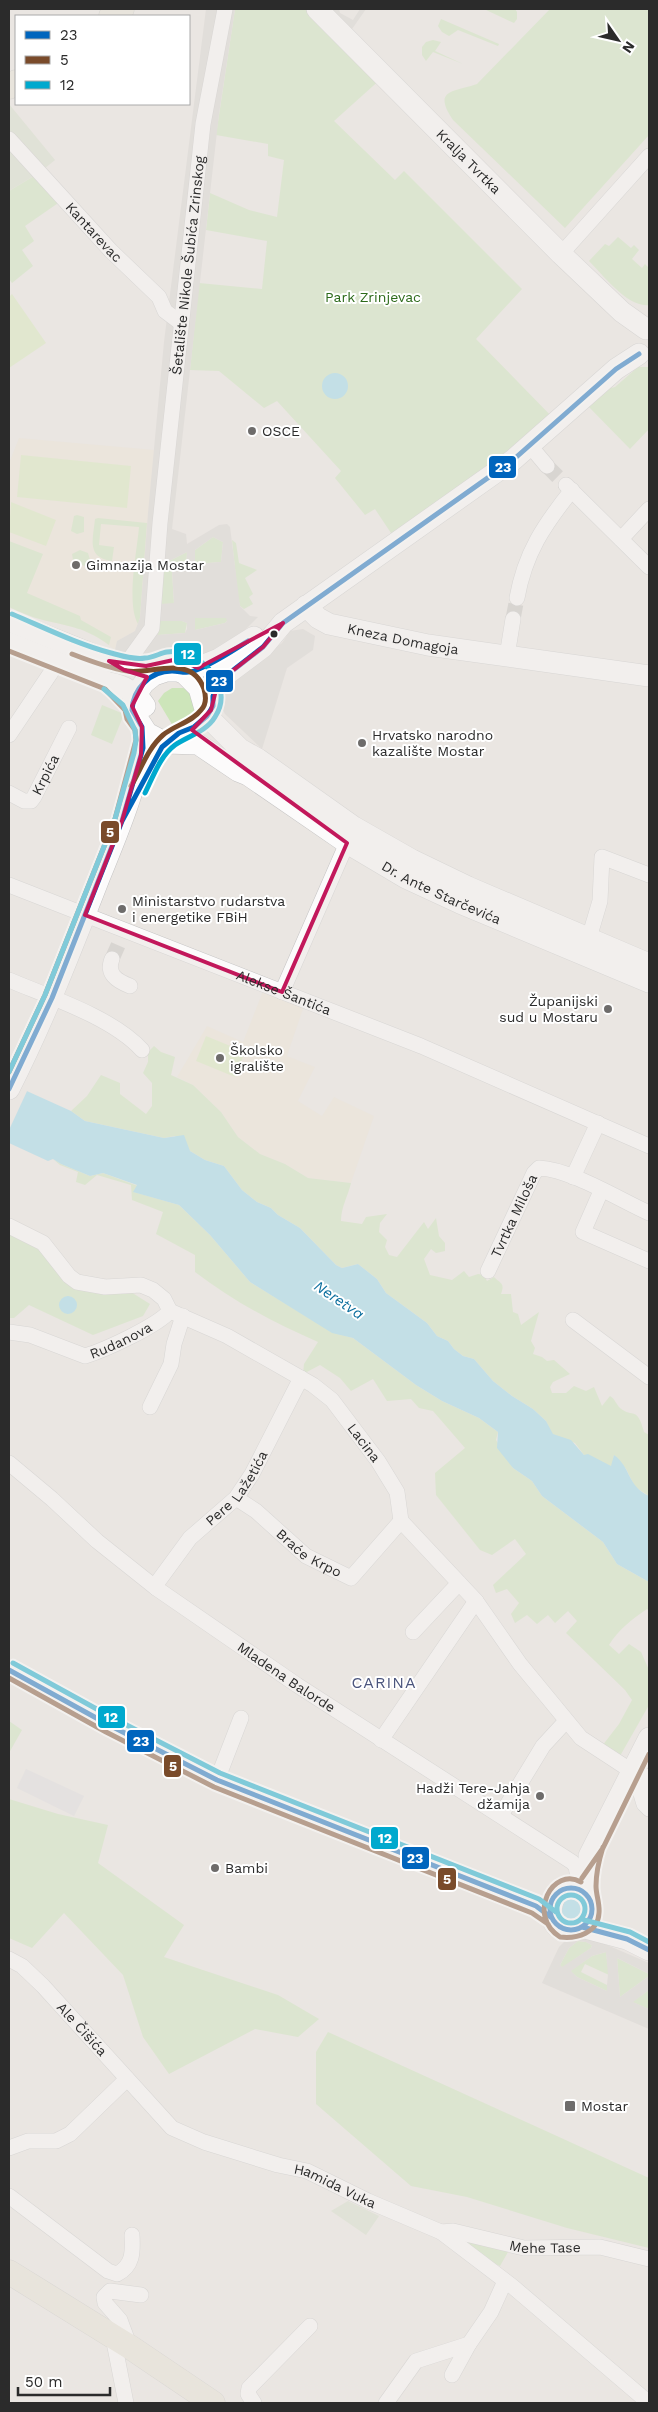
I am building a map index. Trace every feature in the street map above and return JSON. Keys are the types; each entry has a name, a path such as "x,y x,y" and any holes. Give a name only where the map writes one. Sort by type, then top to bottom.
{"main road":[{"name":"Kralja Tvrtka","path":"317,9 561,254 622,312 644,345"},
{"path":"122,821 153,762 178,735 211,706 218,682 223,677 263,647 283,623 531,447 644,345"},
{"name":"Kneza Domagoja","path":"306,606 323,621 337,626 428,645 649,676"},
{"path":"9,621 119,660 146,666 160,660 178,660 191,671 211,706"},
{"path":"119,660 124,670 140,675 154,675 172,670 191,671 228,654 259,633 283,623"},
{"path":"9,643 109,683 118,684 134,700 142,701 157,728 178,735"},
{"path":"9,1089 52,998 122,821 143,748 142,728 134,715 134,700 144,682 154,675"},
{"name":"Dr. Ante Starčevića","path":"211,706 253,767 347,843 406,878 460,903 649,982"},
{"name":"Dr. Ante Starčevića","path":"142,728 152,737 178,735 198,744 238,771 253,767"},
{"path":"253,767 412,860 468,887 649,964"},
{"path":"9,1670 109,1725 217,1780 518,1899 556,1901 577,1888 627,1939"},
{"path":"649,1738 641,1774 578,1872 556,1901 557,1925 565,1929 582,1927 627,1939 649,1950"},
{"path":"582,1927 591,1917 590,1867 596,1845"},
{"path":"9,2272 121,2342 213,2403"}],"street":[{"name":"Šetalište Nikole Šubića Zrinskog","path":"119,660 152,628 160,523 203,124 225,9"},
{"name":"Kantarevac","path":"9,139 110,251 159,297 165,310 181,323"},
{"path":"561,254 649,156"},
{"path":"531,447 547,466"},
{"path":"517,598 528,556 569,488 649,567"},
{"path":"621,539 649,509"},
{"path":"507,656 513,619"},
{"path":"9,735 58,662"},
{"name":"Krpića","path":"9,793 24,801 30,801 69,728"},
{"path":"282,992 347,843"},
{"path":"589,938 600,901 602,856 649,875"},
{"name":"Alekse Šantića","path":"9,885 85,915 122,936 282,992 421,1046 480,1074 598,1123"},
{"path":"112,959 109,966 111,972 121,982 130,986"},
{"path":"9,980 111,1026 131,1038 142,1050"},
{"path":"574,1178 598,1123 649,1146"},
{"name":"Tvrtka Miloša","path":"488,1271 534,1173 540,1168 554,1169 649,1214"},
{"path":"601,1191 583,1232 649,1261"},
{"name":"Lacina","path":"9,1226 43,1243 69,1276 78,1282 105,1287 141,1285 153,1290 164,1299 176,1314 228,1336 301,1378 332,1400 378,1461 396,1492 401,1521"},
{"path":"150,1407 172,1364 176,1314"},
{"name":"Rudanova","path":"9,1332 30,1335 85,1356 105,1348 157,1321 176,1314"},
{"path":"573,1320 649,1377"},
{"name":"Pere Lažetića","path":"156,1588 157,1583 190,1538 236,1498 252,1474 301,1378"},
{"name":"Mladena Balorde","path":"9,1463 57,1504 97,1542 156,1588 297,1685 572,1862 578,1872"},
{"name":"Braće Krpo","path":"236,1498 256,1511 306,1556 351,1578 401,1521"},
{"path":"401,1521 476,1601 520,1664 581,1738 602,1754 641,1774 641,1794 644,1804 649,1809"},
{"path":"413,1632 459,1583"},
{"path":"381,1740 476,1601"},
{"path":"217,1780 242,1718"},
{"path":"500,1815 543,1746 566,1722"},
{"name":"Ale Čišića","path":"9,1959 30,1973 150,2104"},
{"path":"9,2148 28,2141 56,2141 70,2134 127,2079"},
{"name":"Hamida Vuka","path":"150,2104 172,2128 188,2137 278,2165 307,2171 368,2201 441,2232 509,2283"},
{"path":"9,2196 108,2271 117,2274 125,2270 132,2258 132,2235"},
{"name":"Mehe Tase","path":"441,2232 453,2231 524,2248 600,2247 649,2259"},
{"path":"452,2375 469,2344 509,2283 649,2403"},
{"path":"126,2403 120,2320 105,2303 104,2297 110,2291 141,2295"},
{"path":"254,2403 248,2394 249,2388 310,2326"},
{"path":"386,2403 416,2361 469,2344"}],"highlighted area":[{"path":"283,623 263,647 218,682 211,710 192,730 347,843 282,992 85,915 122,821 141,755 142,727 132,706 147,677 124,670 109,661 146,666 178,659 198,668"}],"shaded area":[{"path":"206,9 235,9 219,114 172,529 186,534 187,544 219,525 227,524 230,527 240,606 250,616 258,617 237,638 198,658 168,655 144,660 117,653 115,650 117,641 135,631 140,618 164,342","holes":["213,537 223,542 221,562 195,564 195,550","187,552 186,570 172,570 174,603 160,604 163,564","195,618 226,618 227,621 225,623 195,630","158,621 182,621 187,623 185,633 158,635"]},
{"path":"317,9 339,9 340,13 353,20 360,9 366,9 345,39"},
{"name":"Gimnazija Mostar","path":"19,438 155,450 140,618 135,631 117,641 115,650 92,633 43,620 9,607 9,463"},
{"path":"303,629 315,636 313,650 287,668 262,749 225,714 218,700 221,689 282,643 290,631"},
{"path":"263,991 304,1006 287,1056 315,1067 298,1101 322,1116 334,1097 374,1116 351,1183 308,1178 285,1164 260,1154 238,1137 221,1112 193,1085 177,1077 207,1026 243,1042"},
{"path":"26,1769 84,1796 74,1816 17,1788"},
{"path":"572,1934 593,1939 649,1963 649,1974 617,1958 620,1997 649,1976 649,1990 633,2002 649,2009 649,2029 542,1983 559,1947","holes":["578,1941 592,1945 591,1948 562,1967 560,1965 569,1948","606,1952 607,1991 577,1977 571,1971 592,1956"]}],"green space":[{"name":"Park Zrinjevac","path":"235,9 317,9 383,77 334,121 395,180 404,171 522,289 476,339 558,423 397,542 375,509 365,515 335,478 341,471 277,401 264,408 219,371 190,370 199,283 262,289 267,241 206,230 210,193 249,210 277,217 284,160 268,156 268,144 216,135"},
{"path":"484,9 515,9 517,19 514,23"},
{"path":"550,9 649,9 649,135 565,228 453,120 445,102 445,97 448,93 477,84"},
{"path":"441,19 499,44 498,46 458,30 449,36 442,32 438,26"},
{"path":"433,40 441,42 435,51 463,64 433,52 426,61 422,55 422,47 426,42"},
{"path":"9,104 55,160 39,173 9,191"},
{"path":"39,173 64,199 25,226 34,241 22,250 33,266 12,283 9,279 9,191"},
{"path":"618,237 631,248 634,245 639,250 632,259 642,268 645,264 649,268 649,305 641,305 624,296 589,261 605,244 609,246"},
{"path":"12,294 46,343 9,368 9,297"},
{"path":"638,367 649,367 649,429 630,449 587,405 607,389 615,387"},
{"path":"21,455 131,466 127,508 17,497"},
{"path":"11,502 56,520 46,546 9,532"},
{"path":"74,516 84,517 84,532 77,534 71,531"},
{"path":"95,519 147,523 138,624 133,603 133,590 139,527 101,524 99,545 114,547 112,561 98,556 93,546"},
{"path":"213,537 223,542 221,562 195,564 195,550"},
{"path":"232,540 236,543 239,563 257,570 245,578 253,594 249,597 253,604 244,609 240,606 238,597"},
{"path":"9,541 43,554 27,593 80,616 81,620 111,637 109,645 85,631 43,620 9,607"},
{"path":"80,550 88,553 91,563 84,566 73,560 72,554"},
{"path":"187,552 186,570 172,571 174,604 160,604 163,564"},
{"path":"195,618 227,618 227,621 195,630"},
{"path":"159,620 187,623 185,633 158,635"},
{"path":"172,688 183,688 193,692 201,720 188,727 173,726 158,701 164,693"},
{"path":"102,705 124,714 112,744 91,735"},
{"name":"Školsko igralište","path":"206,1036 245,1052 235,1077 196,1061"},
{"path":"154,1046 161,1052 175,1057 171,1075 193,1085 221,1112 238,1137 260,1154 285,1164 308,1178 351,1183 343,1206 341,1221 362,1224 366,1217 387,1214 380,1223 379,1232 387,1240 385,1247 389,1255 397,1257 424,1222 428,1229 436,1218 439,1236 445,1243 445,1251 436,1253 431,1249 424,1259 430,1275 452,1280 464,1271 469,1277 478,1274 484,1275 487,1281 494,1277 502,1286 501,1294 511,1294 513,1312 518,1314 521,1325 539,1312 531,1341 535,1348 533,1354 547,1361 554,1360 570,1374 553,1382 550,1387 552,1393 566,1393 574,1386 586,1391 594,1387 602,1406 610,1396 624,1411 637,1415 644,1432 649,1435 649,1496 635,1487 626,1469 614,1455 612,1467 584,1455 575,1443 552,1434 546,1421 533,1409 493,1381 474,1359 463,1356 448,1341 437,1336 427,1323 386,1293 377,1279 358,1264 342,1268 336,1265 300,1228 278,1215 271,1208 257,1202 242,1190 224,1166 205,1160 190,1151 175,1136 164,1138 85,1121 71,1111 87,1096 101,1075 120,1083 120,1094 146,1114 152,1106 152,1083 143,1073 148,1062 148,1052"},
{"path":"53,1159 90,1176 103,1173 138,1186 134,1192 179,1205 210,1235 250,1282 332,1332 353,1338 416,1385 442,1401 479,1418 498,1432 496,1440 513,1468 532,1481 542,1496 603,1542 617,1564 649,1582 649,1611 647,1609 621,1629 609,1645 619,1654 629,1644 641,1652 649,1670 649,1705 620,1756 602,1746 619,1724 632,1700 625,1690 566,1633 577,1621 568,1611 555,1623 548,1615 537,1624 527,1615 515,1623 511,1614 519,1603 507,1589 496,1593 493,1585 526,1554 515,1539 492,1555 480,1550 436,1495 435,1473 465,1448 433,1411 419,1408 411,1399 387,1401 373,1379 351,1391 340,1378 320,1365 303,1374 304,1364 318,1342 254,1311 195,1272 195,1255 156,1234 163,1212 132,1200 131,1185 97,1175 85,1185 76,1182 78,1172 60,1165"},
{"path":"9,1228 36,1242 58,1269 123,1287 150,1304 143,1316 93,1335 29,1305 14,1318 9,1318"},
{"path":"9,1721 22,1730 9,1753"},
{"path":"9,1799 58,1814 108,1825 98,1863 184,1925 164,1957 278,1995 319,2019 298,2037 255,2029 169,2074 143,2037 123,1975 64,1913 32,1948 9,1938"},
{"path":"578,1941 592,1945 591,1948 562,1968 560,1965 569,1948"},
{"path":"606,1952 609,1975 585,1964 581,1972 607,1985 607,1991 577,1977 570,1971 592,1956"},
{"path":"617,1958 649,1974 649,1976 620,1997"},
{"path":"649,1990 649,2009 632,2002"},
{"path":"328,2032 649,2178 649,2248 567,2228 467,2197 411,2186 316,2104 316,2052"},
{"path":"348,2201 379,2216 366,2235 331,2211"},
{"path":"463,2238 508,2252 500,2266 476,2256"}],"water":[{"path":"335,373 344,377 348,386 344,395 335,399 326,395 322,386 326,377"},
{"name":"Neretva","path":"9,1083 71,1111 85,1121 164,1138 184,1135 190,1151 205,1160 224,1166 242,1190 257,1202 271,1208 278,1215 300,1228 336,1265 342,1268 358,1264 377,1279 386,1293 427,1323 437,1336 448,1341 463,1356 474,1359 493,1381 533,1409 546,1421 553,1434 571,1440 584,1455 588,1454 611,1466 614,1455 624,1465 637,1487 649,1496 649,1582 617,1564 603,1542 542,1496 532,1481 513,1468 497,1448 498,1432 479,1418 442,1401 416,1385 353,1338 332,1333 250,1282 210,1235 179,1205 133,1192 137,1185 103,1173 90,1176 53,1159 48,1161 9,1143"},
{"path":"68,1296 74,1299 77,1305 74,1311 68,1314 62,1311 59,1305 62,1299"},
{"path":"567,1895 583,1902 581,1918 564,1920 558,1905"}],"pier":[{"path":"9,1080 28,1089 9,1130"}],"tunnel":[{"path":"547,466 566,485"},
{"path":"513,619 517,598"},
{"path":"112,959 120,941"}],"transit line":[{"name":"23","path":"122,821 162,747 179,733 194,727 207,716 213,706 213,696 218,682 263,647 283,623 513,460 616,369 639,354"},
{"name":"12","path":"12,614 73,640 124,656 141,658 167,652 190,655 203,663 213,674 221,695 215,717 202,730 175,745 165,755 145,793"},
{"name":"23","path":"9,1089 52,998 122,821 143,748 142,727 132,710 139,688 157,674 172,671 191,672 201,668 248,641"},
{"name":"5","path":"9,651 105,689 125,710 127,719 135,730 136,740 115,819 45,995 9,1072"},
{"name":"5","path":"72,654 92,662 127,671 181,669 190,672 198,678 204,689 206,700 203,708 193,718 163,735 158,740 149,752 131,786"},
{"name":"12","path":"9,1072 45,995 115,819 134,753 135,730 123,705 104,689"},
{"name":"12","path":"13,1663 113,1718 220,1773 539,1899 556,1912"},
{"name":"23","path":"9,1670 109,1725 217,1780 536,1906 552,1918"},
{"name":"5","path":"9,1678 106,1732 214,1787 532,1913 548,1924"},
{"name":"5","path":"582,1878 603,1848 649,1754"},
{"name":"5","path":"581,1882 571,1879 561,1881 547,1895 544,1906 545,1917 550,1928 560,1937 580,1936 591,1930 598,1920 599,1910 596,1881 603,1847"},
{"name":"23","path":"575,1888 583,1891 589,1897 592,1909 589,1921 583,1927 567,1930 559,1927 553,1921 550,1905 553,1897 559,1891 575,1888"},
{"name":"12","path":"571,1895 581,1899 585,1909 581,1919 571,1923 561,1919 557,1909 561,1899 571,1895"},
{"name":"12","path":"584,1920 630,1932 649,1942"},
{"name":"23","path":"582,1927 627,1939 649,1950"}],"place":[{"name":"OSCE","path":"252,431"},
{"name":"Gimnazija Mostar","path":"76,565"},
{"name":"Hrvatsko narodno kazalište Mostar","path":"362,743"},
{"name":"Ministarstvo rudarstva i energetike FBiH","path":"122,909"},
{"name":"Županijski sud u Mostaru","path":"608,1009"},
{"name":"Školsko igralište","path":"220,1058"},
{"name":"Hadži Tere-Jahja džamija","path":"540,1796"},
{"name":"Bambi","path":"215,1868"},
{"name":"Mostar","path":"570,2106"}],"district":[{"name":"CARINA","path":"384,1682"}]}
